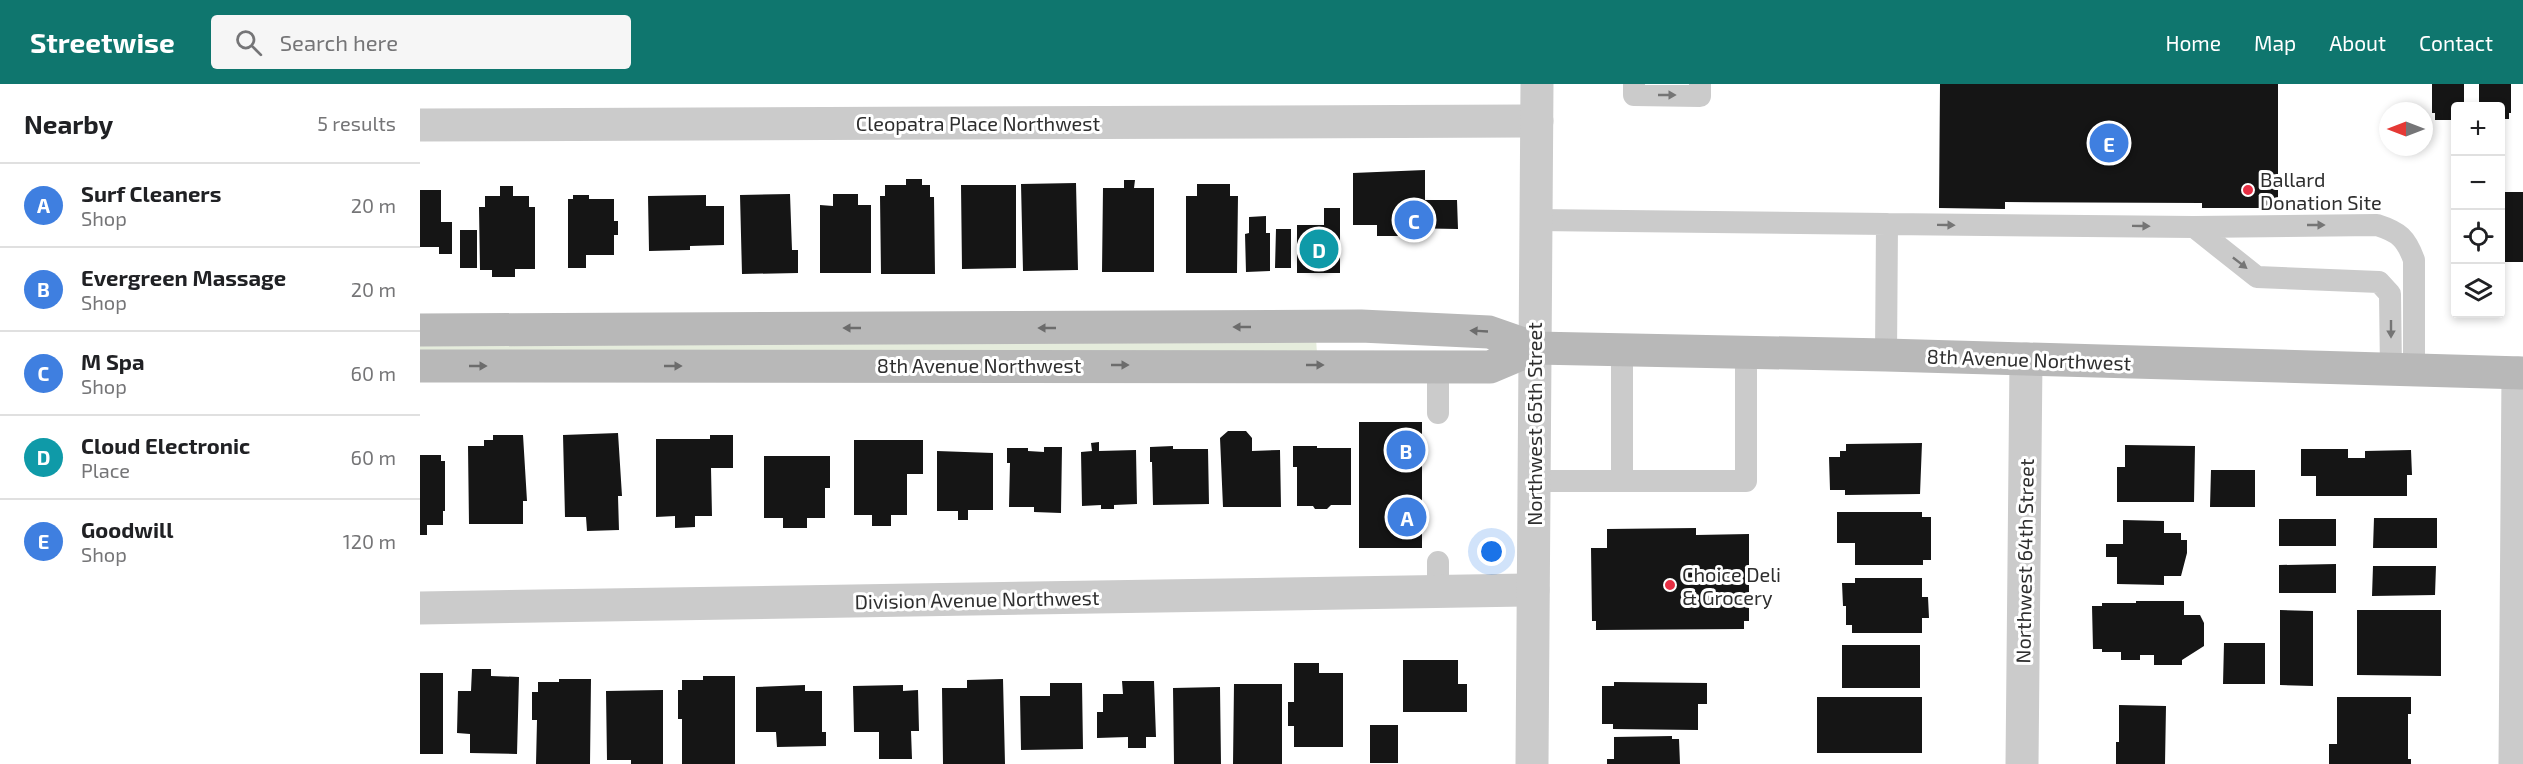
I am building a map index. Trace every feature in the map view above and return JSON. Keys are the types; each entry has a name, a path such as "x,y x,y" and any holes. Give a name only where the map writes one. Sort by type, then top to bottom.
{"main road":[{"name":"8th Avenue Northwest","path":"420,330 1361,326 1489,332 1535,348 1886,355 2521,373"},
{"name":"8th Avenue Northwest","path":"420,366 1490,367 1535,348"}],"street":[{"name":"Northwest 65th Street","path":"1532,764 1537,84"},
{"name":"Cleopatra Place Northwest","path":"420,125 1537,121"},
{"name":"Northwest 64th Street","path":"2022,764 2026,359"},
{"path":"2515,764 2521,373"},
{"name":"Division Avenue Northwest","path":"420,608 1438,576 1533,590"}],"lane":[{"path":"1634,84 1634,95 1700,96 1700,84"},
{"path":"1536,220 2194,227 2377,225 2395,231 2409,246 2414,260 2403,370"},
{"path":"1886,355 1887,224"},
{"path":"2194,227 2257,277 2379,282 2390,294 2403,370"},
{"path":"1622,350 1622,481"},
{"path":"1534,481 1746,481 1746,352"},
{"path":"1438,367 1438,413"}],"green space":[{"path":"1316,339 1317,353 420,354 420,343"}],"building":[{"path":"1940,84 2278,84 2278,208 2202,208 2202,203 2005,202 2005,209 1939,208"},
{"path":"2432,84 2464,84 2464,102 2451,102 2451,120 2435,120"},
{"path":"2479,84 2511,84 2509,119 2505,119 2505,102 2479,102"},
{"path":"1425,170 1425,200 1457,200 1458,229 1402,228 1402,236 1377,236 1377,225 1353,225 1353,173"},
{"path":"906,179 922,179 922,185 930,185 930,197 934,197 935,274 881,274 880,196 885,196 885,185 906,185"},
{"path":"1124,180 1135,180 1134,188 1154,188 1154,272 1102,272 1103,188 1124,188"},
{"path":"1076,183 1078,270 1023,271 1021,184"},
{"path":"1197,184 1230,184 1230,196 1238,196 1237,273 1186,273 1186,196 1197,196"},
{"path":"961,185 1016,185 1016,268 962,269"},
{"path":"500,186 513,186 513,196 529,196 529,207 535,207 535,269 515,269 515,277 492,277 492,270 480,270 479,207 485,207 485,196 500,196"},
{"path":"420,190 441,190 441,222 452,222 452,254 439,254 439,247 420,247"},
{"path":"2505,192 2523,192 2523,262 2505,262"},
{"path":"790,194 792,250 798,250 798,273 742,274 740,195"},
{"path":"833,194 858,194 858,205 871,205 871,273 820,273 820,205 833,206"},
{"path":"573,195 589,195 589,199 614,199 614,221 618,221 618,235 614,235 614,255 586,255 586,268 568,268 568,199 573,199"},
{"path":"706,195 706,206 724,206 724,245 690,246 690,250 649,251 648,196"},
{"path":"1324,208 1340,208 1340,273 1297,273 1297,225 1324,225"},
{"path":"1266,216 1266,233 1270,233 1270,271 1246,272 1245,234 1249,233 1249,217"},
{"path":"1276,229 1291,229 1291,268 1275,268"},
{"path":"460,230 477,230 477,268 460,268"},
{"path":"1359,422 1422,422 1422,548 1359,548"},
{"path":"1228,431 1246,431 1252,438 1252,451 1280,450 1281,507 1223,507 1220,438"},
{"path":"618,433 622,496 618,496 619,530 587,531 586,517 565,517 563,435"},
{"path":"493,435 523,435 527,501 523,501 523,524 469,524 468,446 484,446 484,440 493,440"},
{"path":"710,435 733,435 733,468 711,468 712,516 695,516 695,527 675,528 675,516 656,517 656,439 710,439"},
{"path":"854,440 923,440 923,474 907,474 907,515 891,515 891,526 872,526 872,515 854,515"},
{"path":"1099,442 1099,451 1136,450 1137,504 1114,505 1114,509 1101,509 1101,505 1082,506 1081,452 1092,451 1091,443"},
{"path":"1922,443 1920,494 1845,495 1845,490 1830,490 1829,457 1840,457 1840,451 1846,451 1846,444"},
{"path":"2125,445 2195,446 2194,502 2117,502 2117,467 2125,467"},
{"path":"1173,446 1173,449 1208,449 1209,504 1153,505 1150,447"},
{"path":"1293,446 1351,448 1351,505 1331,505 1327,509 1297,506 1297,467 1293,467"},
{"path":"1044,447 1062,447 1061,513 1034,512 1034,507 1009,507 1010,463 1007,463 1007,448 1028,448 1028,451 1044,452"},
{"path":"2301,449 2348,449 2348,458 2365,458 2365,451 2411,450 2412,475 2407,475 2407,496 2316,496 2316,476 2301,476"},
{"path":"937,451 993,453 993,510 968,510 968,520 958,520 958,511 937,511"},
{"path":"420,455 441,455 441,461 445,461 443,525 427,525 427,535 420,535"},
{"path":"764,456 830,456 830,488 825,488 825,518 807,518 807,528 783,528 783,518 764,518"},
{"path":"2211,470 2255,470 2255,507 2210,507"},
{"path":"1837,512 1922,512 1922,517 1931,517 1931,560 1923,560 1923,565 1855,565 1855,543 1837,543"},
{"path":"2374,518 2437,518 2437,548 2373,548"},
{"path":"2279,519 2336,519 2336,546 2279,546"},
{"path":"2123,520 2164,521 2164,533 2181,533 2181,540 2187,540 2187,553 2181,576 2164,576 2164,585 2117,584 2117,557 2106,557 2106,544 2123,544"},
{"name":"Choice Deli & Grocery","path":"1696,528 1696,535 1749,534 1749,621 1744,621 1744,629 1596,630 1596,621 1592,621 1591,548 1607,548 1607,529"},
{"path":"2336,564 2336,593 2279,593 2279,565"},
{"path":"2373,566 2436,566 2435,595 2372,596"},
{"path":"1855,578 1922,578 1922,597 1928,597 1929,618 1922,618 1922,633 1852,633 1852,625 1846,625 1846,606 1843,606 1842,583 1855,583"},
{"path":"2136,601 2184,601 2184,615 2200,615 2204,623 2204,646 2182,660 2182,665 2154,665 2154,655 2140,655 2140,660 2121,660 2121,652 2102,652 2102,649 2093,649 2092,606 2102,606 2102,603 2136,603"},
{"path":"2280,610 2313,611 2313,686 2280,685"},
{"path":"2357,610 2441,610 2441,676 2357,675"},
{"path":"2224,643 2265,643 2265,684 2223,684"},
{"path":"1842,645 1920,645 1920,688 1842,688"},
{"path":"1403,660 1458,660 1458,684 1467,684 1467,712 1403,712"},
{"path":"1294,663 1319,663 1319,673 1343,673 1343,747 1294,747 1294,726 1288,726 1288,702 1294,702"},
{"path":"472,669 491,669 491,676 519,677 517,754 470,753 470,734 457,733 458,691 471,691"},
{"path":"420,673 443,673 443,754 420,754"},
{"path":"703,676 735,676 735,764 682,764 682,719 678,719 678,690 682,690 682,680 703,680"},
{"path":"559,679 591,679 590,764 536,764 537,720 532,720 532,692 538,692 538,682 559,682"},
{"path":"1003,679 1005,764 943,764 942,688 967,688 967,680"},
{"path":"1122,681 1154,681 1156,737 1146,737 1146,748 1128,748 1128,737 1097,738 1097,712 1103,712 1103,694 1123,694"},
{"path":"1614,682 1707,683 1707,704 1698,704 1698,730 1613,729 1613,724 1602,724 1602,686 1614,686"},
{"path":"1050,683 1082,683 1083,749 1021,750 1020,696 1050,696"},
{"path":"1234,684 1282,684 1282,764 1233,764"},
{"path":"805,685 805,691 822,691 822,732 826,732 826,746 777,747 776,732 756,732 756,687"},
{"path":"903,685 903,691 918,690 919,731 911,731 912,759 879,759 879,732 854,732 853,686"},
{"path":"1220,687 1221,764 1174,764 1173,688"},
{"path":"663,690 663,764 631,764 631,760 607,760 606,691"},
{"path":"1817,697 1922,697 1922,753 1817,753"},
{"path":"2337,697 2411,697 2411,714 2408,714 2408,759 2411,759 2411,764 2329,764 2329,744 2337,744"},
{"path":"2119,705 2166,706 2165,764 2116,764 2116,742 2119,742"},
{"path":"1370,725 1398,725 1398,763 1370,763"},
{"path":"1672,736 1672,739 1679,739 1680,764 1607,764 1607,759 1614,759 1614,737"}],"place":[{"name":"Goodwill","path":"2109,143"},
{"name":"Ballard Donation Site","path":"2248,190"},
{"name":"M Spa","path":"1414,220"},
{"name":"Cloud Electronic","path":"1319,249"},
{"name":"Evergreen Massage","path":"1406,450"},
{"name":"Surf Cleaners","path":"1407,517"},
{"name":"Choice Deli & Grocery","path":"1670,585"}]}
